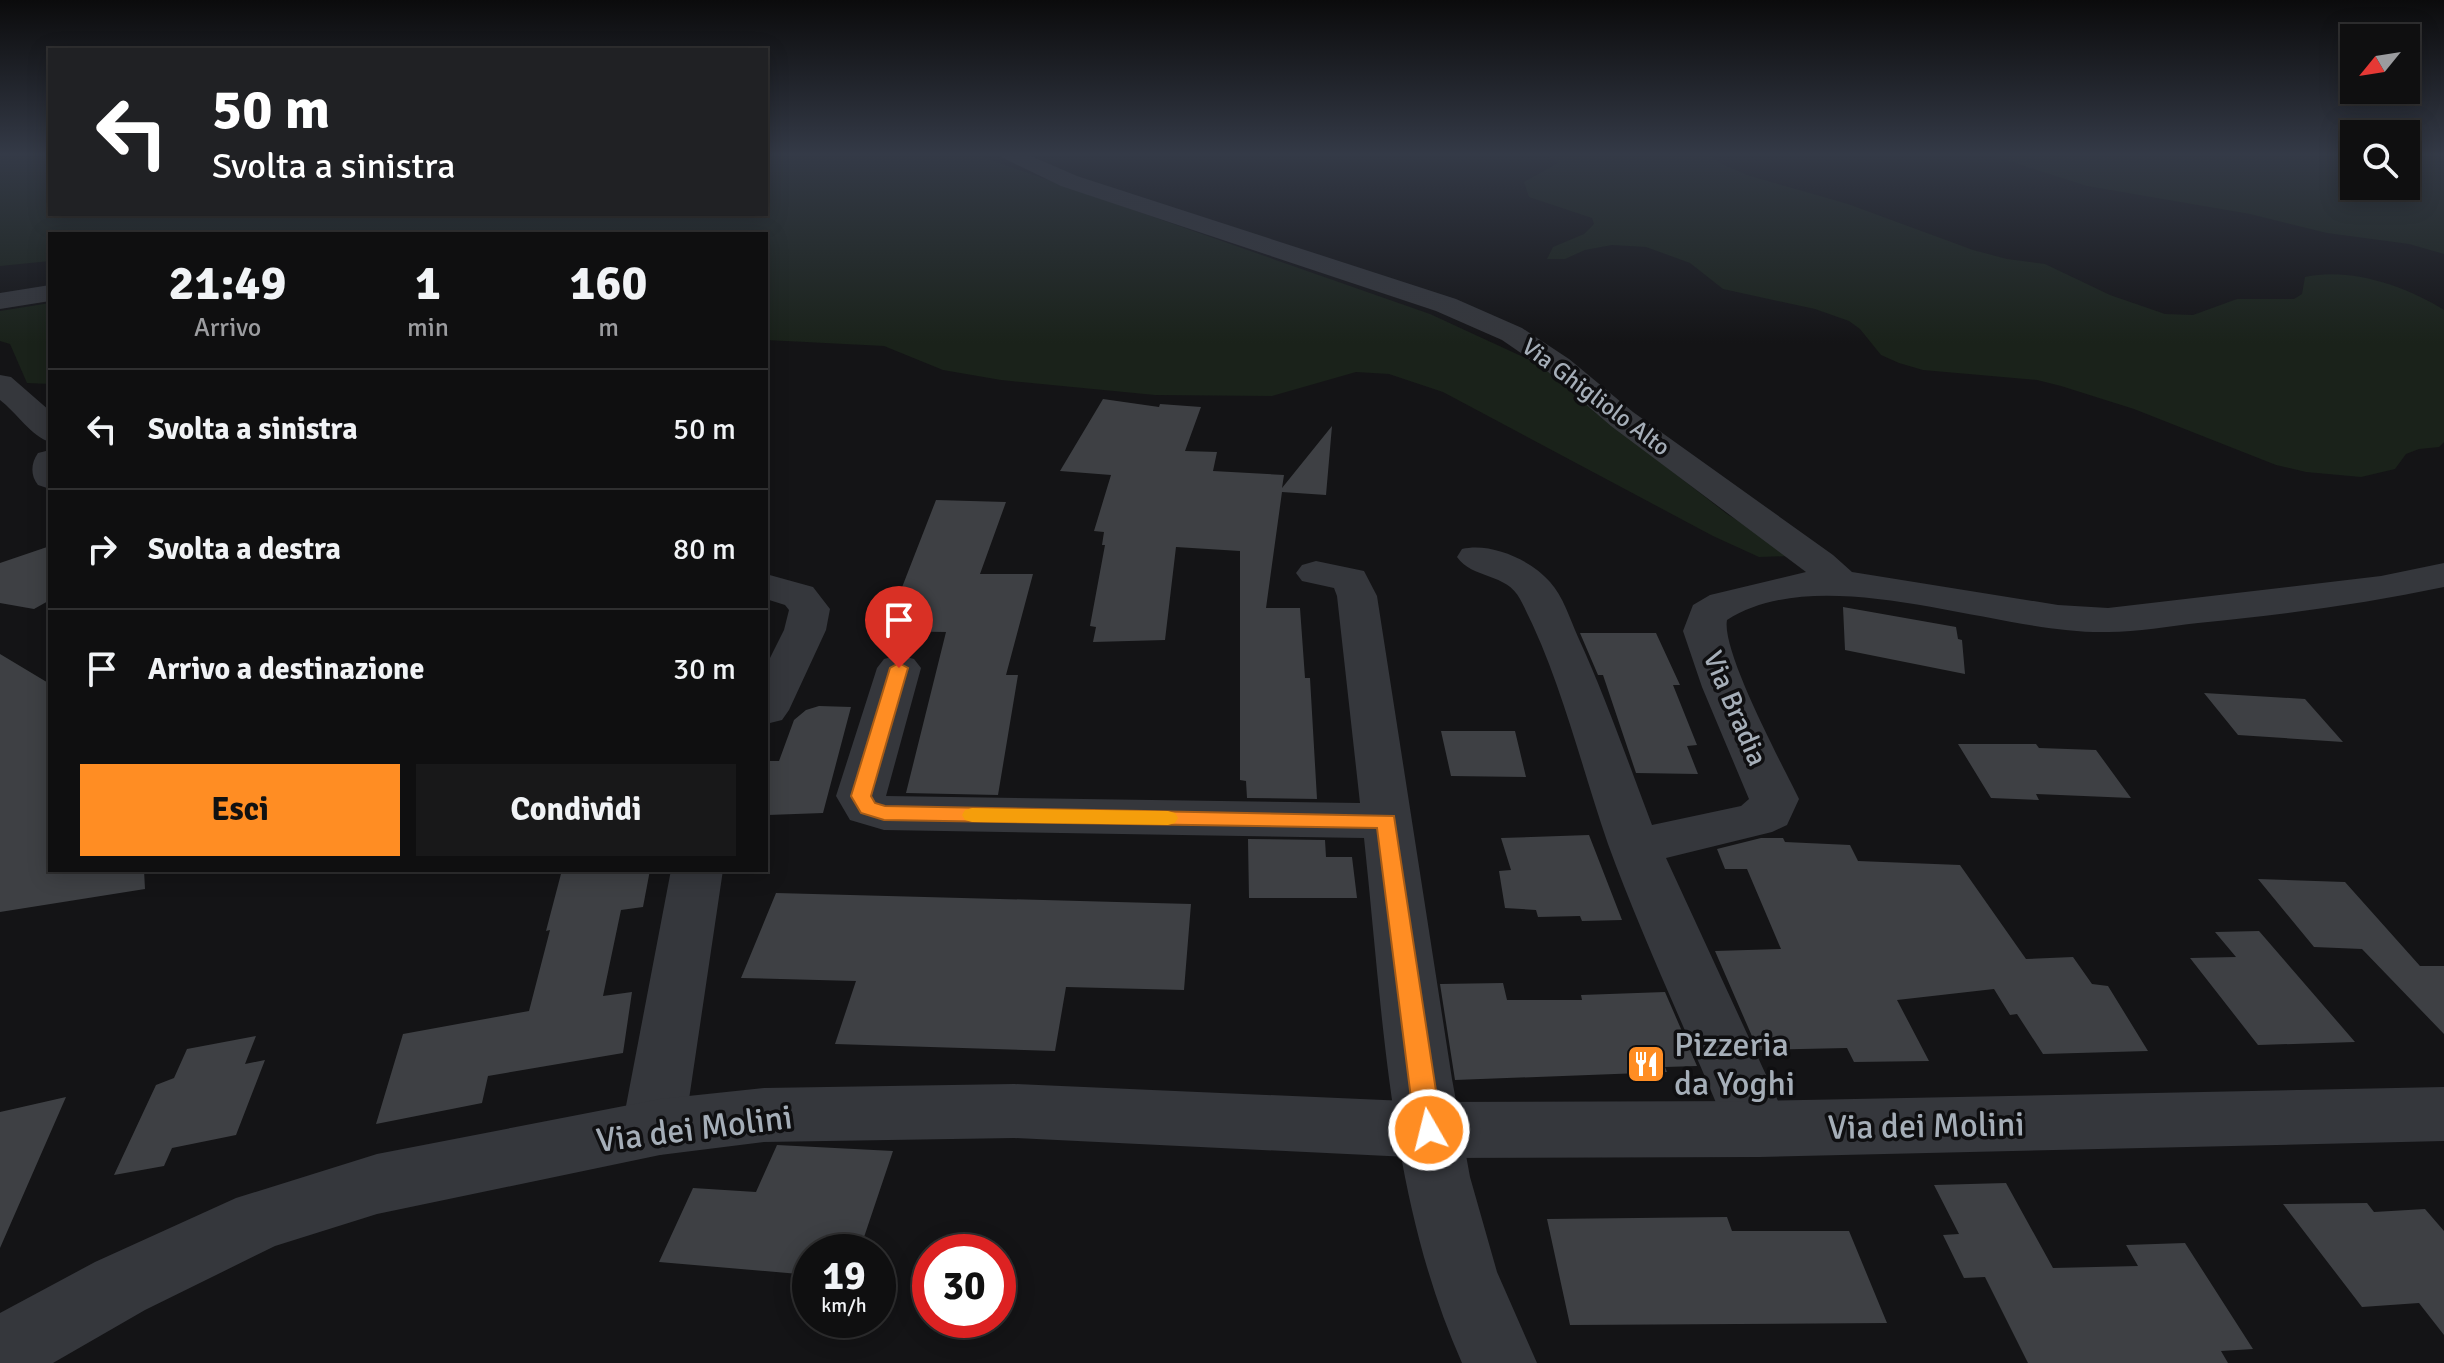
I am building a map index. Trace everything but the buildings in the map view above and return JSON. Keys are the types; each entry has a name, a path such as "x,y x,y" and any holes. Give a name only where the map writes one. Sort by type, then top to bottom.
{"street":[{"name":"Via Ghigliolo Alto","path":"1177,217 1446,305 1512,334 1558,365 1622,419 1819,563 1840,582"},
{"path":"0,301 48,293"},
{"path":"0,384 31,409 48,430"},
{"path":"1476,557 1518,573 1537,591 1572,672 1635,847 1759,1129"},
{"path":"1316,573 1350,579 1355,586 1429,1130 1454,1250 1476,1317 1500,1363"},
{"name":"Via Bradia","path":"1635,847 1754,820 1769,813 1774,799 1724,687 1704,631 1708,614 1724,604 1795,585 1840,582 2058,617 2108,620 2381,588 2444,575"},
{"path":"768,587 799,596 810,609 805,630 768,706"},
{"path":"899,668 861,796 868,808 884,813 1387,821"},
{"path":"660,1127 657,1106 697,872"},
{"name":"Via dei Molini","path":"0,1353 120,1286 260,1220 377,1184 660,1127 764,1115 1014,1111 1429,1130 2437,1121"}],"shaded area":[{"path":"0,217 1152,217 1430,314 1571,379 1650,454 1727,514 1788,551 1791,556 1759,557 1713,536 1443,392 1389,374 1356,372 1272,396 1155,395 1001,380 943,370 884,346 768,340 768,232 48,232 48,261 0,266"},
{"path":"1588,217 1882,217 1973,250 2045,264 2110,295 2165,314 2193,315 2237,299 2294,299 2302,294 2305,277 2340,275 2377,281 2413,293 2444,310 2444,442 2439,447 2406,454 2395,469 2361,477 2306,472 2276,465 2134,409 2061,386 2037,380 1923,370 1899,363 1881,355 1860,329 1849,321 1815,309 1723,289 1690,263 1646,247 1612,245 1585,250 1565,259 1547,259 1553,247 1584,234 1594,224"},
{"path":"2261,217 2444,217 2444,254 2409,244 2327,233"},
{"path":"48,303 48,384 27,383 10,344 0,341 0,311"}],"slow traffic":[{"path":"972,815 1168,818"}],"place":[{"name":"Pizzeria da Yoghi","path":"1646,1064"}],"route":[{"path":"899,668 861,796 868,808 884,813 1387,821 1429,1130"}]}
